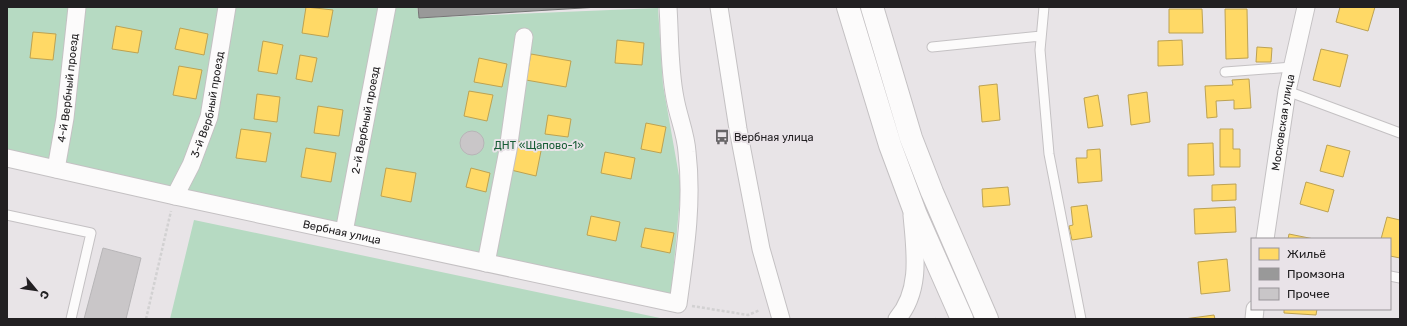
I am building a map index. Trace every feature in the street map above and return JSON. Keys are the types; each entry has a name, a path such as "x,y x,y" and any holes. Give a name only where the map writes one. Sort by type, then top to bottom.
{"main road":[{"path":"873,14 911,138 932,192 986,319"},
{"path":"851,17 890,145 910,198 962,319"}],"street":[{"name":"4-й Вербный проезд","path":"56,169 65,118 77,7"},
{"name":"3-й Вербный проезд","path":"175,196 191,166 209,117 227,7"},
{"name":"2-й Вербный проезд","path":"344,232 387,7"},
{"path":"668,7 669,58 675,99 687,151 689,190 688,227 678,304"},
{"path":"719,7 744,164 760,249 781,319"},
{"name":"Московская улица","path":"1265,238 1287,91 1306,7"},
{"path":"486,263 508,150 524,37"},
{"name":"Вербная улица","path":"7,158 175,196 678,304"},
{"path":"897,319 908,301 913,287 915,273 916,253 910,198"},
{"path":"770,284 778,301 795,319"}],"lane":[{"path":"1044,7 1040,50 1050,154 1081,319"},
{"path":"932,47 1041,36"},
{"path":"1225,72 1292,67"},
{"path":"1287,91 1400,133"},
{"path":"7,215 91,233 71,319"}],"path":[{"path":"146,319 175,196"},
{"path":"678,304 748,315 760,310"}],"green space":[{"name":"ДНТ «Щапово-1»","path":"7,7 417,7 419,18 658,8 663,85 681,187 670,306 7,166"},
{"path":"194,220 660,318 170,319"}],"building: Жильё":[{"path":"306,7 333,10 328,37 302,33"},
{"path":"1340,7 1375,7 1368,31 1336,22"},
{"path":"1169,9 1202,9 1203,33 1169,33"},
{"path":"1225,9 1247,9 1248,58 1226,59"},
{"path":"116,26 142,31 138,53 112,49"},
{"path":"180,28 208,34 204,55 175,49"},
{"path":"33,32 56,34 53,60 30,58"},
{"path":"617,40 644,43 642,65 615,63"},
{"path":"1182,40 1183,65 1158,66 1158,41"},
{"path":"263,41 283,45 277,74 258,71"},
{"path":"1257,47 1272,48 1271,62 1256,62"},
{"path":"1321,49 1348,55 1340,87 1313,80"},
{"path":"531,54 571,61 566,87 526,80"},
{"path":"300,55 317,58 312,82 296,79"},
{"path":"479,58 507,64 502,87 474,82"},
{"path":"179,66 202,70 196,99 173,95"},
{"path":"1249,79 1251,108 1234,109 1234,100 1216,101 1217,117 1207,118 1205,86 1233,85 1232,80"},
{"path":"997,84 1000,120 982,122 979,86"},
{"path":"469,91 493,95 487,121 464,116"},
{"path":"1147,92 1150,122 1131,125 1128,95"},
{"path":"257,94 280,97 277,122 254,119"},
{"path":"1098,95 1103,126 1088,128 1084,98"},
{"path":"318,106 343,110 339,136 314,133"},
{"path":"548,115 571,119 568,137 545,134"},
{"path":"646,123 666,127 661,153 641,149"},
{"path":"241,129 271,133 266,162 236,158"},
{"path":"1220,129 1233,129 1233,149 1240,149 1240,167 1220,167"},
{"path":"517,141 542,146 536,176 511,170"},
{"path":"1213,143 1214,175 1188,176 1188,144"},
{"path":"1327,145 1350,151 1343,177 1320,171"},
{"path":"306,148 336,153 331,182 301,177"},
{"path":"1100,149 1102,181 1078,183 1076,158 1087,158 1087,150"},
{"path":"605,152 635,158 631,179 601,173"},
{"path":"386,168 416,173 411,202 381,196"},
{"path":"471,168 490,173 486,192 466,187"},
{"path":"1306,182 1334,190 1328,212 1300,204"},
{"path":"1236,184 1236,200 1212,201 1212,185"},
{"path":"1008,187 1010,205 983,207 982,189"},
{"path":"1087,205 1092,237 1072,240 1069,226 1073,225 1071,207"},
{"path":"1235,207 1236,232 1195,234 1194,209"},
{"path":"591,216 620,222 616,241 587,235"},
{"path":"1387,217 1400,220 1400,258 1391,256 1391,238 1381,238"},
{"path":"645,228 674,233 670,253 641,247"},
{"path":"1289,234 1309,238 1288,238"},
{"path":"1227,259 1230,291 1201,294 1198,262"},
{"path":"1284,310 1317,310 1316,315 1284,313"},
{"path":"1214,315 1215,319 1184,319"}],"building: Промзона":[{"path":"418,7 599,7 419,18"}],"building: Прочее":[{"path":"472,131 481,134 484,143 481,152 472,155 463,152 460,143 463,134"},
{"path":"103,248 141,258 126,319 84,319"}],"place":[{"name":"Вербная улица","path":"722,137"}]}
